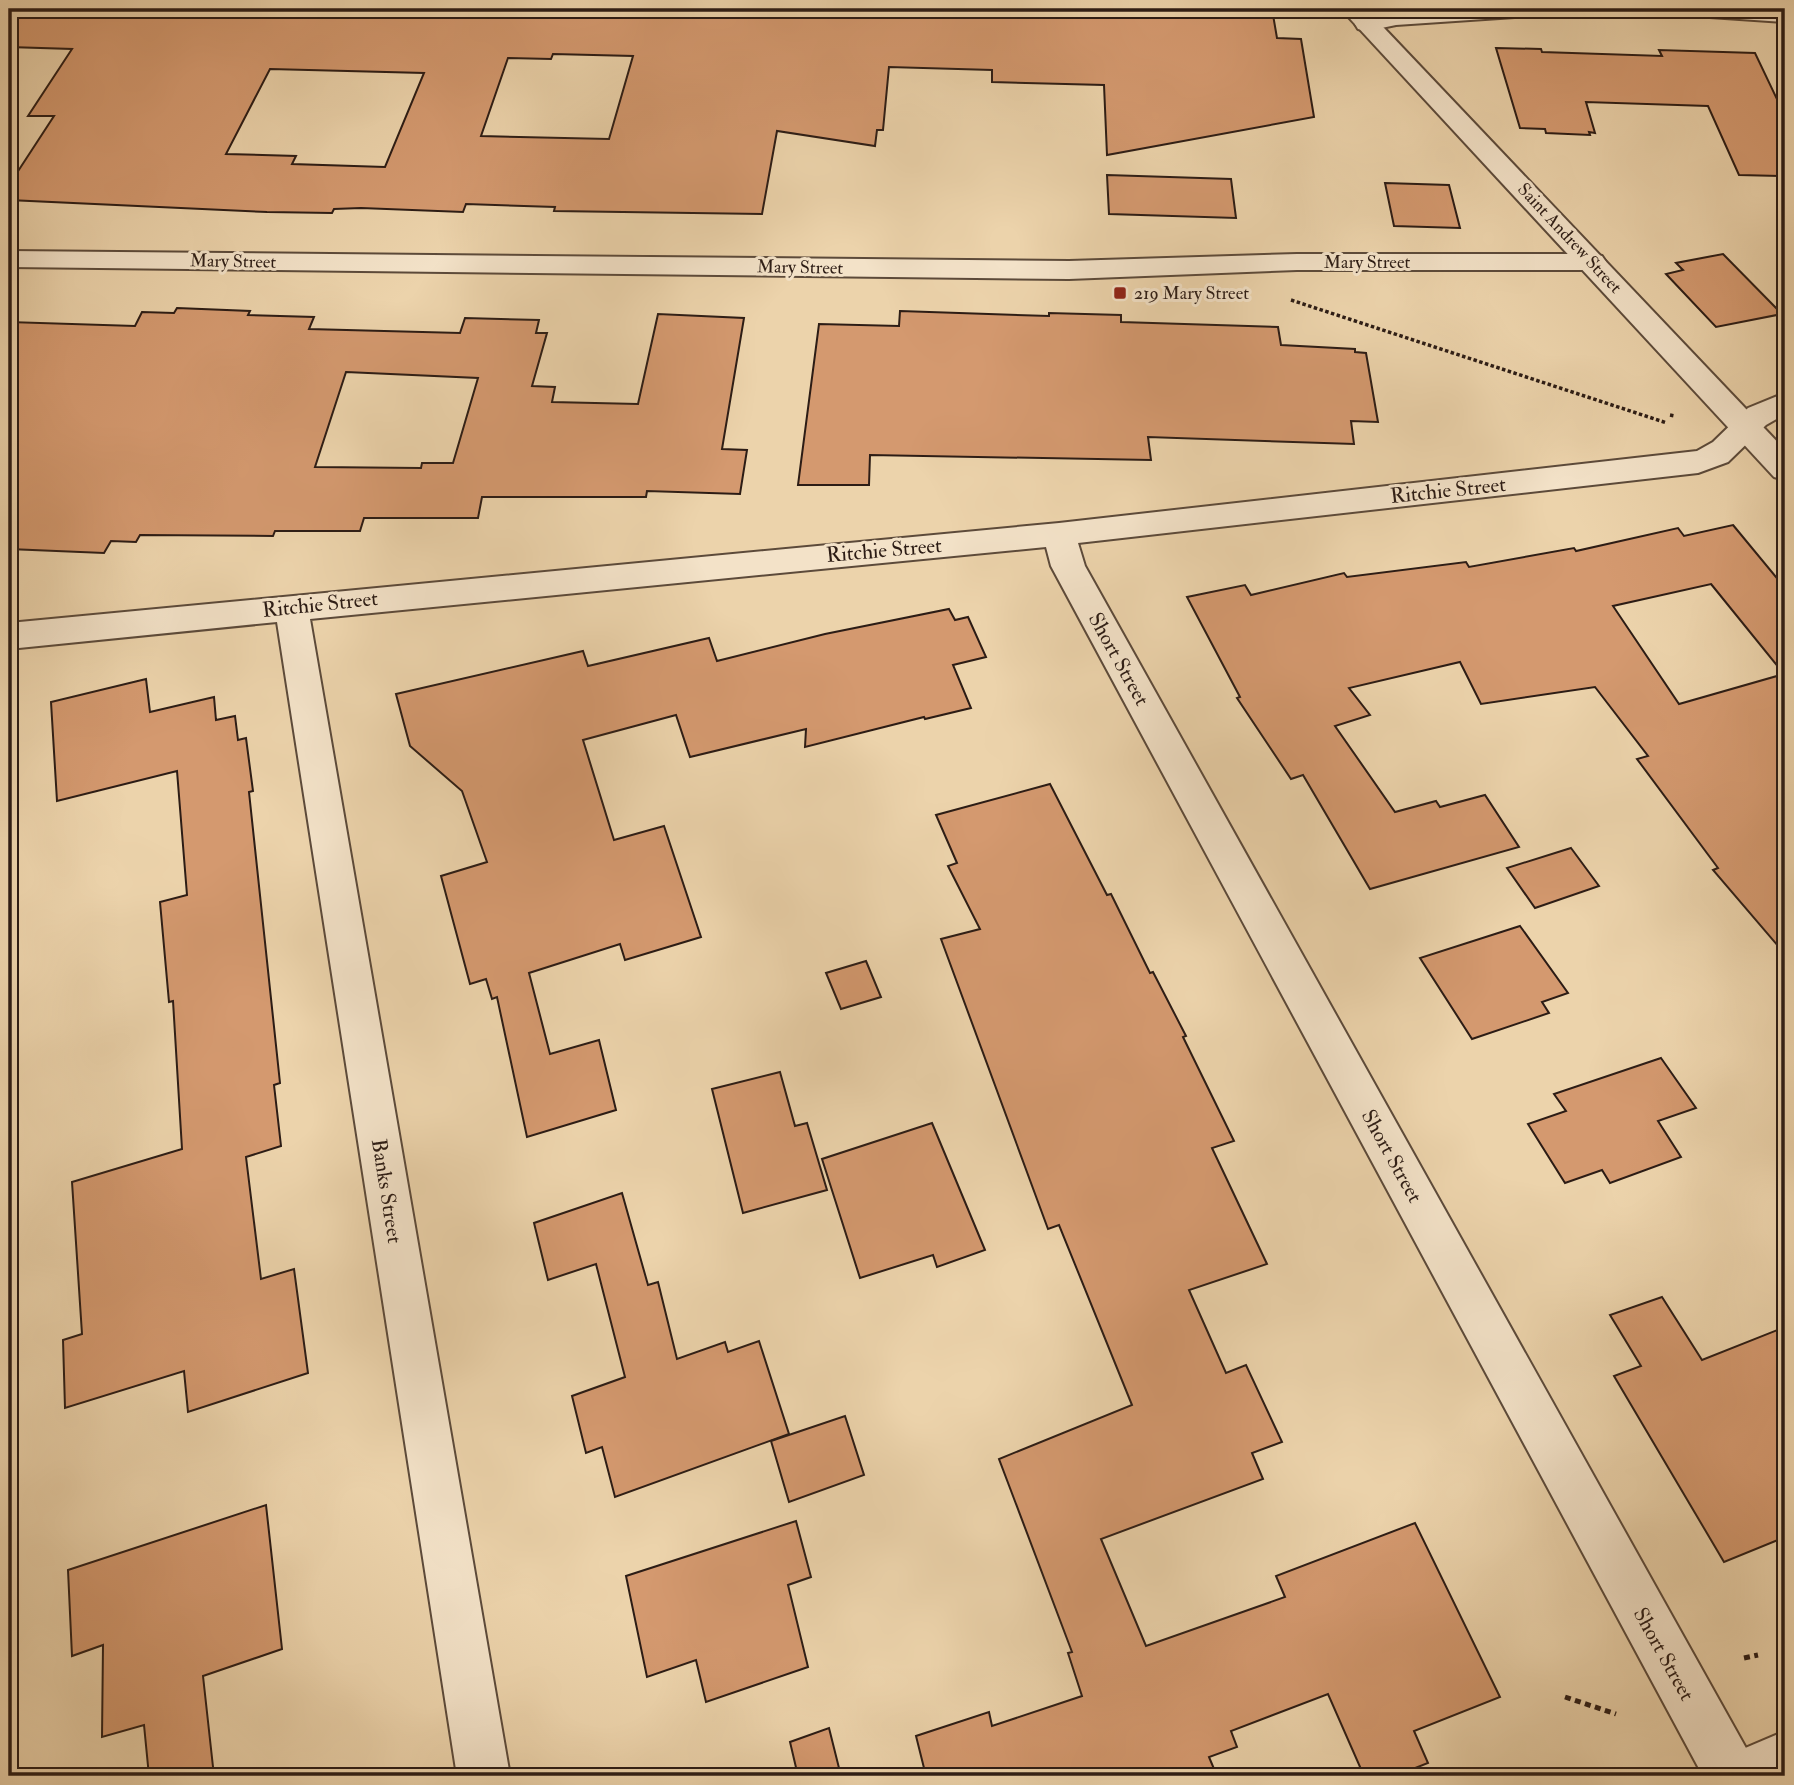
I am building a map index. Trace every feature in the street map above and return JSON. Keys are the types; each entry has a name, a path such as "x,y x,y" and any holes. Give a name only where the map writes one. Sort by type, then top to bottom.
{"street":[{"path":"1360,17 1396,18 1528,9"},
{"path":"1695,9 1785,15"},
{"name":"Saint Andrew Street","path":"1360,17 1785,469"},
{"name":"Mary Street","path":"9,259 1069,270 1297,262 1592,262"},
{"name":"Ritchie Street","path":"9,636 1059,534 1698,462 1717,456 1753,419 1785,403"},
{"name":"Short Street","path":"1059,534 1068,566 1075,579 1732,1776"},
{"name":"Banks Street","path":"291,607 482,1776"},
{"path":"1743,1776 1785,1757"}],"path":[{"path":"1290,300 1667,423"},
{"path":"1744,1658 1758,1655"},
{"path":"1566,1697 1616,1714"}],"building":[{"path":"9,9 504,9 502,14 591,16 593,9 1272,9 1277,38 1301,39 1314,117 1107,155 1104,85 992,82 992,70 889,67 883,130 877,130 875,146 777,131 762,214 554,211 555,207 466,204 463,212 361,208 334,209 332,213 267,212 9,200 9,185 54,116 28,116 72,49 9,47","holes":["553,54 633,56 609,139 481,136 508,58 551,59","270,69 424,73 385,167 292,164 296,156 226,154"]},
{"path":"1496,48 1662,56 1659,50 1755,53 1785,116 1785,176 1739,175 1708,106 1586,102 1595,133 1589,132 1590,135 1546,133 1545,129 1520,128"},
{"path":"1107,175 1231,179 1236,218 1109,214"},
{"path":"1385,183 1449,185 1460,228 1394,226"},
{"path":"1723,254 1782,314 1716,327 1666,274 1683,270 1676,263"},
{"path":"177,308 250,311 248,315 314,317 309,329 460,333 465,318 539,320 536,333 547,333 532,386 555,387 552,402 638,404 658,314 744,318 722,449 747,450 740,494 647,491 646,497 482,497 478,518 364,518 360,531 275,531 273,536 140,535 136,542 111,541 104,553 9,549 9,322 135,326 142,312 174,313","holes":["346,372 478,378 453,463 422,463 421,468 315,467"]},
{"path":"900,311 1049,316 1049,313 1121,315 1121,322 1278,327 1281,345 1355,349 1355,352 1366,353 1378,422 1351,421 1354,444 1148,437 1151,460 870,455 869,485 798,485 819,324 899,326"},
{"path":"1733,525 1785,588 1785,954 1713,870 1718,868 1637,759 1648,756 1595,687 1481,704 1460,662 1349,688 1370,715 1335,726 1395,812 1436,801 1440,807 1485,795 1519,847 1370,889 1303,775 1291,779 1237,698 1240,697 1187,597 1245,585 1251,595 1344,573 1347,577 1466,562 1469,567 1574,548 1576,551 1678,528 1684,536","holes":["1711,584 1784,674 1679,704 1613,606"]},
{"path":"949,609 955,620 968,617 986,657 953,665 971,708 805,747 806,729 690,757 676,715 583,740 614,840 664,826 701,937 625,960 620,944 529,973 550,1054 599,1040 616,1110 527,1137 497,997 492,999 486,979 470,984 441,876 487,862 462,791 410,746 396,694 583,651 588,666 709,638 717,661 825,634"},
{"path":"146,679 150,712 214,697 216,720 235,716 238,740 246,738 253,791 249,792 280,1083 274,1085 281,1146 246,1157 261,1279 294,1269 308,1373 188,1412 184,1371 65,1408 63,1340 82,1334 72,1182 182,1149 173,1001 169,1002 160,902 187,895 177,771 57,801 51,702"},
{"path":"1050,784 1107,895 1111,894 1150,973 1153,972 1186,1036 1183,1037 1234,1141 1212,1148 1267,1264 1189,1290 1226,1373 1246,1365 1282,1442 1252,1453 1263,1479 1101,1539 1146,1646 1285,1597 1276,1576 1415,1523 1500,1697 1414,1731 1428,1763 1395,1776 1364,1776 1328,1694 1231,1731 1237,1747 1209,1757 1217,1776 926,1776 916,1736 989,1712 992,1726 1082,1696 1068,1653 1072,1652 999,1459 1132,1405 1059,1225 1048,1229 941,939 980,929 948,866 957,863 936,815"},
{"path":"1571,848 1599,886 1535,908 1507,868"},
{"path":"1520,926 1568,993 1542,1002 1549,1013 1472,1039 1420,958"},
{"path":"866,961 881,997 841,1009 826,973"},
{"path":"1661,1058 1696,1108 1658,1121 1681,1157 1610,1183 1602,1170 1565,1183 1528,1124 1566,1111 1554,1094"},
{"path":"780,1072 795,1126 807,1123 827,1190 743,1213 712,1089"},
{"path":"932,1123 985,1250 937,1267 933,1255 860,1278 822,1159"},
{"path":"622,1193 648,1285 658,1282 677,1359 725,1342 728,1352 759,1341 789,1434 615,1497 602,1447 586,1453 572,1396 625,1377 596,1264 548,1280 534,1223"},
{"path":"1662,1297 1702,1360 1785,1327 1785,1537 1724,1562 1614,1376 1641,1366 1610,1315"},
{"path":"845,1416 864,1475 789,1502 771,1441"},
{"path":"266,1505 282,1649 203,1676 214,1776 149,1776 144,1725 102,1737 103,1645 72,1656 68,1570"},
{"path":"796,1521 811,1577 788,1585 808,1667 706,1702 696,1660 647,1677 626,1576"},
{"path":"829,1728 841,1776 798,1776 790,1742"}],"place":[{"name":"219 Mary Street","path":"1120,293"}]}
